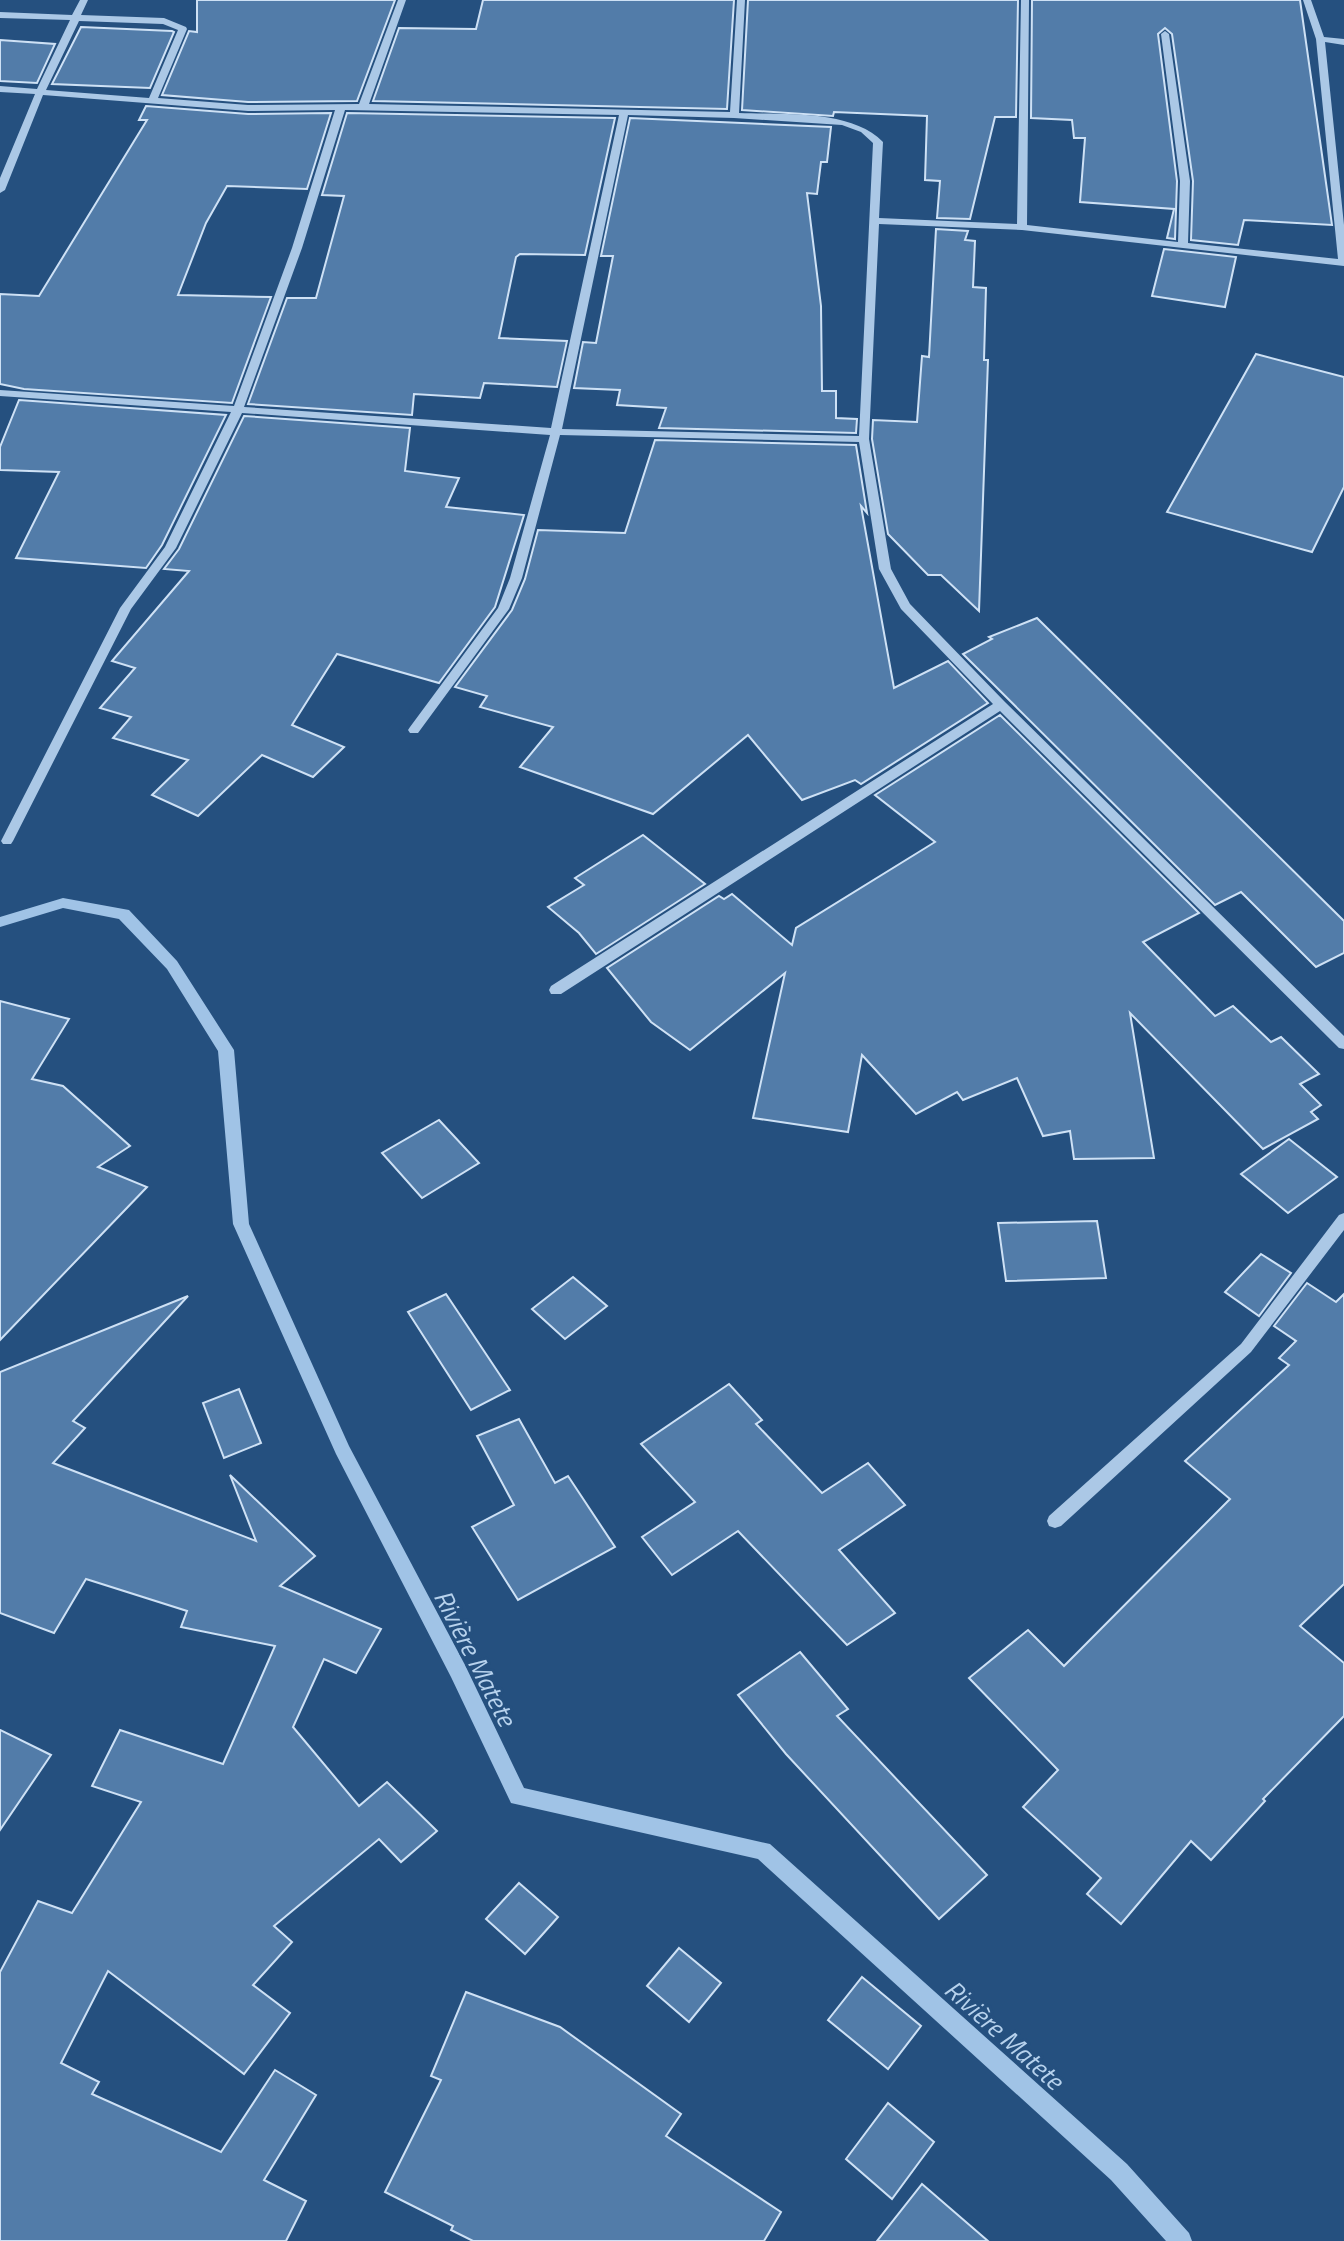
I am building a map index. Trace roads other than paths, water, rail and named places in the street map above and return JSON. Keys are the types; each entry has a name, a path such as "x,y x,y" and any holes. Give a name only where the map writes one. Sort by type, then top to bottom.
{"street":[{"path":"0,190 72,19 84,0"},
{"path":"363,107 402,0"},
{"path":"734,115 741,0"},
{"path":"1022,227 1025,0"},
{"path":"875,221 1022,227 1343,263 1320,39 1307,0"},
{"path":"0,15 164,21 183,29 152,101"},
{"path":"1165,34 1185,181 1183,245"},
{"path":"1320,39 1344,42"},
{"path":"0,89 248,108 363,107 734,115 843,122 864,130 878,142 864,439 885,569 905,606 1344,1044"},
{"path":"7,841 126,608 170,548 238,410 297,248 341,107"},
{"path":"414,730 503,609 516,578 556,432 624,114"},
{"path":"0,393 556,432 864,439"},
{"path":"556,990 1001,705"},
{"path":"1055,1521 1246,1348 1344,1219"}],"waterway":[{"name":"Rivière Matete","path":"0,922 63,903 124,914 172,965 226,1050 241,1224 342,1449 458,1671 518,1796 763,1851 1119,2172 1181,2241"}]}
